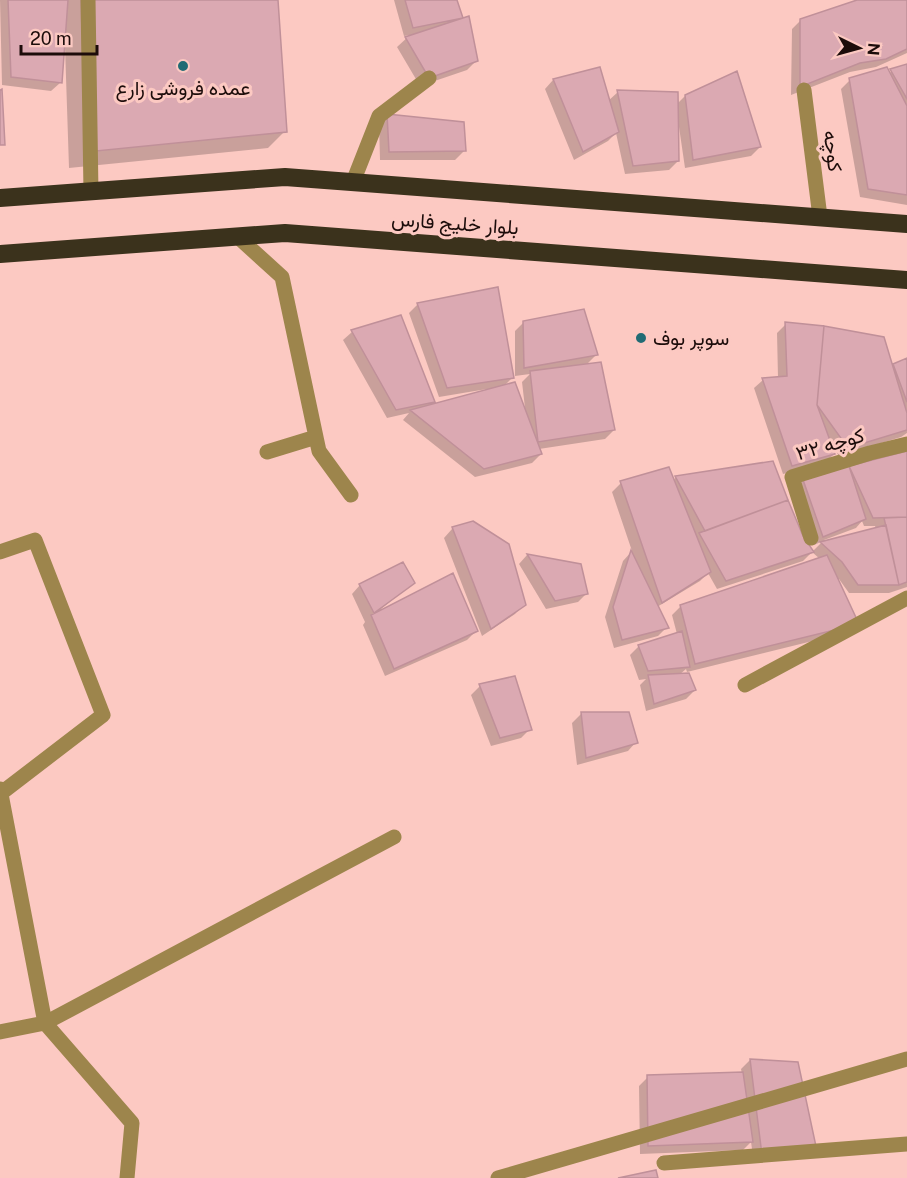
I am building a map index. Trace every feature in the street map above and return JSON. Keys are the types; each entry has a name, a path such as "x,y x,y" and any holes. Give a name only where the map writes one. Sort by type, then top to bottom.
{"highway":[{"name":"بلوار خلیج فارس","path":"0,198 285,177 907,224"},
{"name":"بلوار خلیج فارس","path":"0,254 285,233 907,280"}],"street":[{"path":"88,0 91,192"},
{"path":"353,182 379,116 429,78"},
{"name":"کوچه","path":"804,90 820,218"},
{"path":"238,237 282,277 319,451 351,495"},
{"path":"267,452 316,436"},
{"name":"کوچه ۳۲","path":"811,538 792,477 907,444"},
{"path":"0,552 35,540 103,715 1,792 45,1023 132,1123 127,1178"},
{"path":"745,685 907,598"},
{"path":"0,1032 45,1023 394,837"},
{"path":"498,1178 907,1059"},
{"path":"664,1163 907,1144"}],"building":[{"path":"8,0 68,0 62,83 11,77"},
{"name":"عمده فروشی زارع","path":"81,0 278,0 287,132 86,152"},
{"path":"405,0 457,0 463,18 413,28"},
{"path":"857,0 907,0 907,49 886,59 860,63 800,87 800,19"},
{"path":"469,16 478,61 429,78 405,37"},
{"path":"907,64 907,99 890,69"},
{"path":"600,67 619,132 583,152 553,79"},
{"path":"887,67 907,106 907,195 868,189 849,78"},
{"path":"737,71 761,147 693,160 685,95"},
{"path":"2,89 5,145 0,145 0,90"},
{"path":"617,90 678,92 679,161 633,166"},
{"path":"387,114 464,122 466,151 389,152"},
{"path":"498,287 514,378 447,388 417,303"},
{"path":"584,309 598,355 524,368 523,321"},
{"path":"401,315 435,402 396,410 351,330"},
{"path":"785,322 824,326 817,405 835,454 792,466 762,378 787,376"},
{"path":"824,326 884,337 907,413 907,430 848,448 817,405"},
{"path":"907,358 907,402 893,364"},
{"path":"601,362 615,430 538,442 530,371"},
{"path":"515,382 542,454 484,469 410,410"},
{"path":"907,451 907,517 873,518 849,466"},
{"path":"773,461 788,500 705,531 675,476"},
{"path":"849,466 866,519 823,537 801,474"},
{"path":"669,467 711,572 662,603 620,481"},
{"path":"788,500 803,536 814,552 726,581 699,533"},
{"path":"907,517 907,582 899,585 884,518"},
{"path":"473,521 509,544 526,605 491,629 452,527"},
{"path":"886,525 899,585 858,585 842,562 820,542"},
{"path":"631,550 669,628 622,640 613,607"},
{"path":"527,554 581,564 588,594 555,601"},
{"path":"827,555 859,624 695,664 680,605"},
{"path":"403,562 415,583 374,613 359,584"},
{"path":"453,573 478,631 394,669 371,615"},
{"path":"682,631 690,667 648,671 638,645"},
{"path":"689,673 696,690 654,704 648,675"},
{"path":"515,676 532,730 500,738 479,684"},
{"path":"581,712 629,712 638,743 586,758"},
{"path":"750,1059 798,1062 817,1151 762,1155"},
{"path":"743,1072 753,1142 648,1146 647,1075"},
{"path":"656,1170 658,1178 618,1178"}],"place":[{"name":"عمده فروشی زارع","path":"183,66"},
{"name":"سوپر بوف","path":"641,338"}]}
